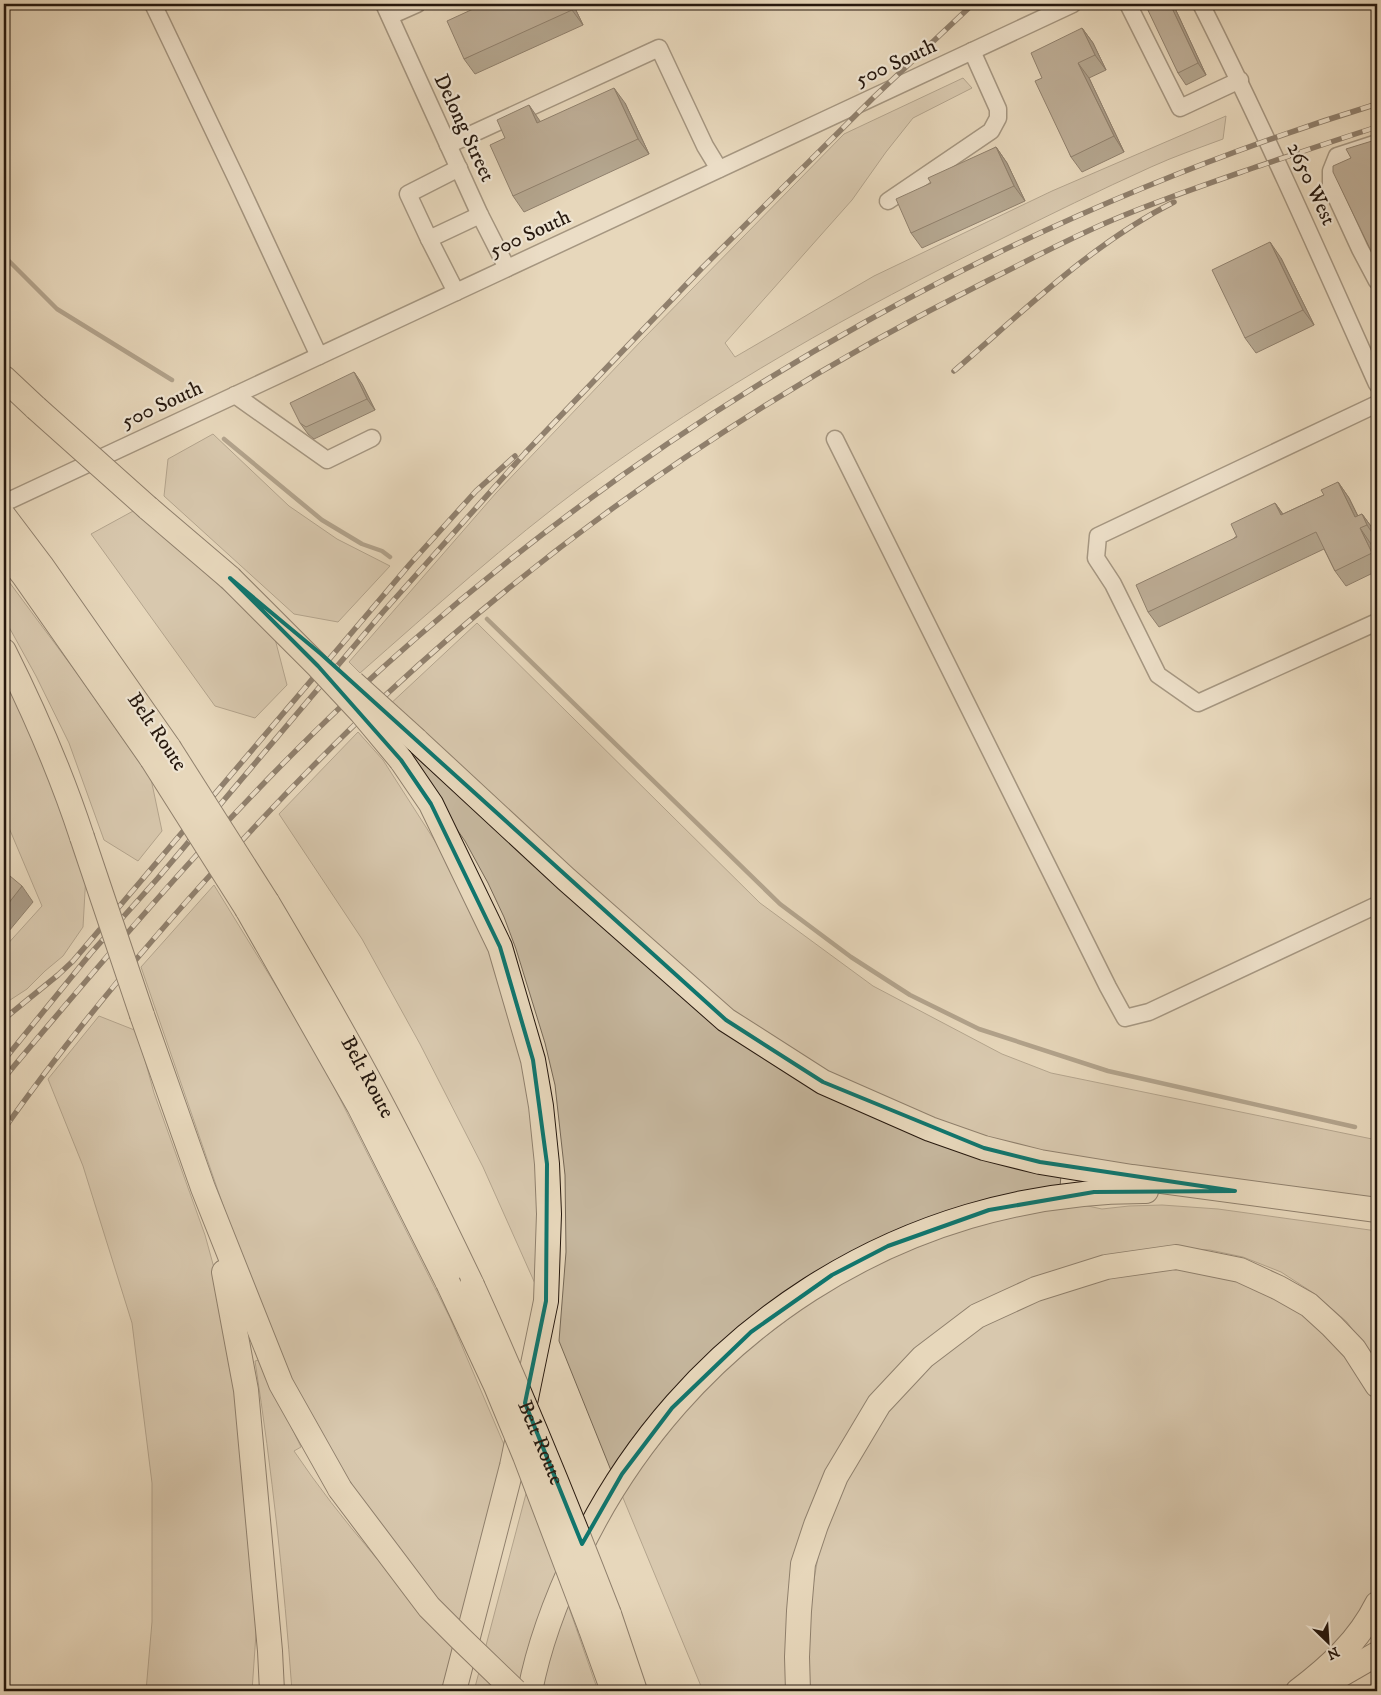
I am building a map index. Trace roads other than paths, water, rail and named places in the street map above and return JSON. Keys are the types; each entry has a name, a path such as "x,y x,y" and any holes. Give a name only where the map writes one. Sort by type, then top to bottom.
{"highway":[{"path":"4,378 148,508 321,654 566,879 726,1020 823,1082 930,1128 984,1148 1040,1162 1132,1178 1377,1210"},
{"name":"Belt Route","path":"4,516 32,570 160,753 257,906 326,1001 427,1190 529,1412 600,1620 613,1691"},
{"name":"Belt Route","path":"4,551 32,570"},
{"path":"230,578 355,705 401,760 431,804 500,948 533,1060 541,1106 547,1164 549,1214 546,1302 512,1466 454,1691"},
{"path":"4,651 70,798 142,1015 203,1188 281,1384 340,1488 429,1607 515,1691"},
{"name":"Belt Route","path":"257,906 448,1283 600,1620 635,1691"},
{"path":"203,1188 228,1291 246,1390 272,1691"},
{"path":"530,1691 534,1671 563,1585 590,1528 622,1474 672,1408 709,1369 751,1332 790,1302 832,1275 888,1246 943,1223 989,1210 1048,1198 1094,1192 1235,1191"},
{"path":"798,1691 798,1629 803,1564 816,1525 836,1476 880,1404 924,1357 977,1316 1036,1289 1106,1267 1176,1257 1240,1270 1308,1305 1354,1349 1377,1385"},
{"path":"1298,1691 1350,1646 1370,1619 1377,1604"},
{"path":"260,1691 270,1651"},
{"path":"1312,1691 1377,1654"}],"street":[{"path":"152,4 319,356"},
{"path":"387,10 417,4"},
{"name":"500 South","path":"4,503 1073,4"},
{"path":"1128,4 1180,108 1240,80"},
{"name":"2650 West","path":"1201,4 1240,80 1377,384"},
{"name":"Delong Street","path":"387,10 480,215 507,268"},
{"path":"448,145 659,48 719,169"},
{"path":"888,202 990,131 998,118 998,109 972,51"},
{"path":"1377,143 1337,156 1331,171 1331,186 1377,281"},
{"path":"456,292 408,194 460,168"},
{"path":"429,238 480,215"},
{"path":"235,395 326,460 372,438"},
{"path":"1377,404 1098,536 1096,558 1112,584 1158,675 1198,703 1377,622"},
{"path":"835,439 1124,1018 1150,1012 1377,905"}],"waterway":[{"path":"4,256 57,309 172,380"},
{"path":"224,439 322,520 362,544 382,551 390,557"},
{"path":"487,619 780,904 851,957 910,995 979,1029 1108,1071 1355,1127"}],"railway":[{"path":"4,1060 91,953 158,878 383,612 525,453 702,268 874,97 973,4"},
{"path":"4,1078 101,963 201,850 252,795 359,689 415,639 522,550 634,467 749,391 868,320 990,257 1116,199 1245,148 1377,104"},
{"path":"4,1129 82,1025 138,957 224,860 305,774 389,692 457,631 527,573 600,518 674,465 829,367 908,322 1036,256 1099,226 1166,199 1377,127"},
{"path":"954,371 1032,302 1086,258 1114,238 1174,202"},
{"path":"4,1019 73,961 410,564 476,491 515,456"}]}
